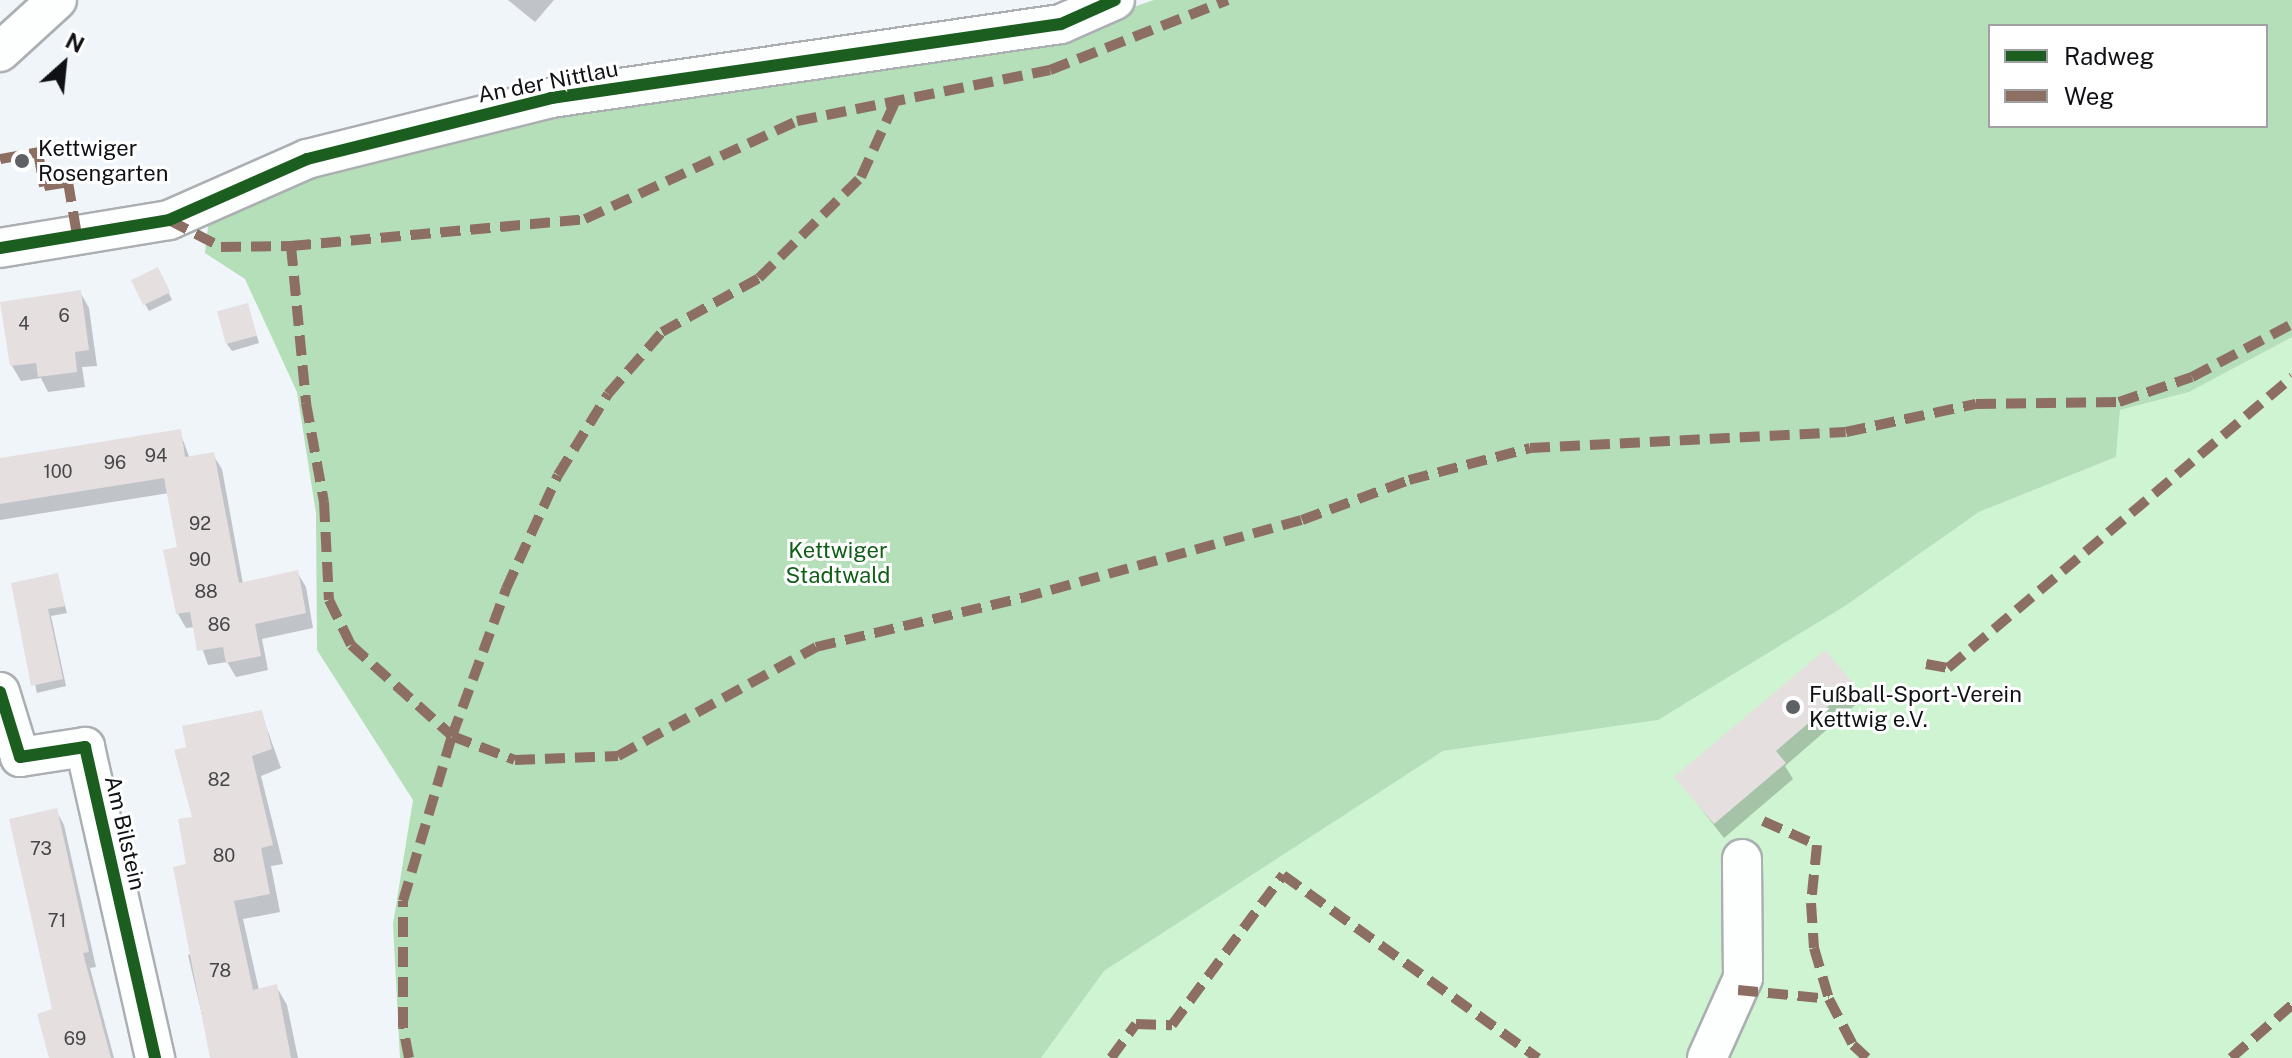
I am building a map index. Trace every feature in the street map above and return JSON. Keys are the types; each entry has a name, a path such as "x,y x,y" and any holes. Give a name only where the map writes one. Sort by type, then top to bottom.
{"street":[{"path":"0,52 57,0"},
{"name":"An der Nittlau","path":"0,248 169,220 307,159 551,98 1061,24 1115,0"},
{"name":"Am Bilstein","path":"0,692 10,761 85,747 155,1058"},
{"path":"1707,1058 1743,978 1742,859"}],"green space":[{"name":"Kettwiger Stadtwald","path":"1154,0 2292,0 2292,337 2189,392 2120,410 2116,457 1979,512 1845,606 1658,720 1443,751 1104,971 1041,1058 400,1058 393,924 413,800 317,650 316,513 297,392 245,279 205,253 209,218 321,168 570,109 1017,46"},
{"path":"2292,337 2292,1058 1041,1058 1104,971 1443,751 1658,720 1845,606 1979,512 2116,457 2120,410 2189,392"}],"building":[{"path":"158,267 170,292 143,305 131,280"},
{"path":"81,290 89,350 75,352 77,372 38,377 36,363 10,366 0,302"},
{"path":"248,303 257,336 226,344 217,311"},
{"path":"181,429 185,457 214,452 239,583 298,570 306,613 255,624 261,656 226,663 223,647 197,651 190,612 176,614 163,550 177,547 164,478 0,504 0,458"},
{"path":"58,573 65,606 48,609 63,679 31,686 11,583"},
{"path":"1825,650 1854,684 1776,751 1786,763 1714,824 1674,777"},
{"path":"262,710 272,749 252,756 273,845 261,848 270,894 234,901 253,990 277,984 291,1058 210,1058 173,867 186,864 178,819 192,817 174,750 186,747 182,726"},
{"path":"57,808 89,952 83,953 111,1058 49,1058 37,1014 52,1009 9,819"}],"marked path":[{"path":"291,246 585,219 797,121 1050,70 1228,0"},
{"path":"409,1058 403,1027 403,901 452,736 506,589 558,475 608,394 662,332 759,278 861,177 895,102"},
{"path":"0,159 38,152 44,186 68,182 77,235"},
{"path":"169,220 221,247 291,246 306,403 324,502 329,600 351,645 452,736 515,760 618,756 816,647 1022,598 1302,520 1409,480 1530,448 1846,432 1976,404 2119,402 2192,377 2292,324"},
{"path":"1926,664 1948,668 2292,377"},
{"path":"1763,821 1817,845 1811,903 1814,948 1829,999 1853,1045 1867,1058"},
{"path":"1111,1058 1136,1024 1172,1025 1283,875 1538,1058"},
{"path":"1738,990 1829,999"},
{"path":"2231,1058 2292,1005"}],"cycle path":[{"path":"0,248 169,220 307,159 551,98 1061,24 1115,0"},
{"path":"0,692 20,757 85,747 155,1058"}],"place":[{"name":"Kettwiger Rosengarten","path":"22,161"},
{"name":"Fußball-Sport-Verein Kettwig e.V.","path":"1793,707"}]}
